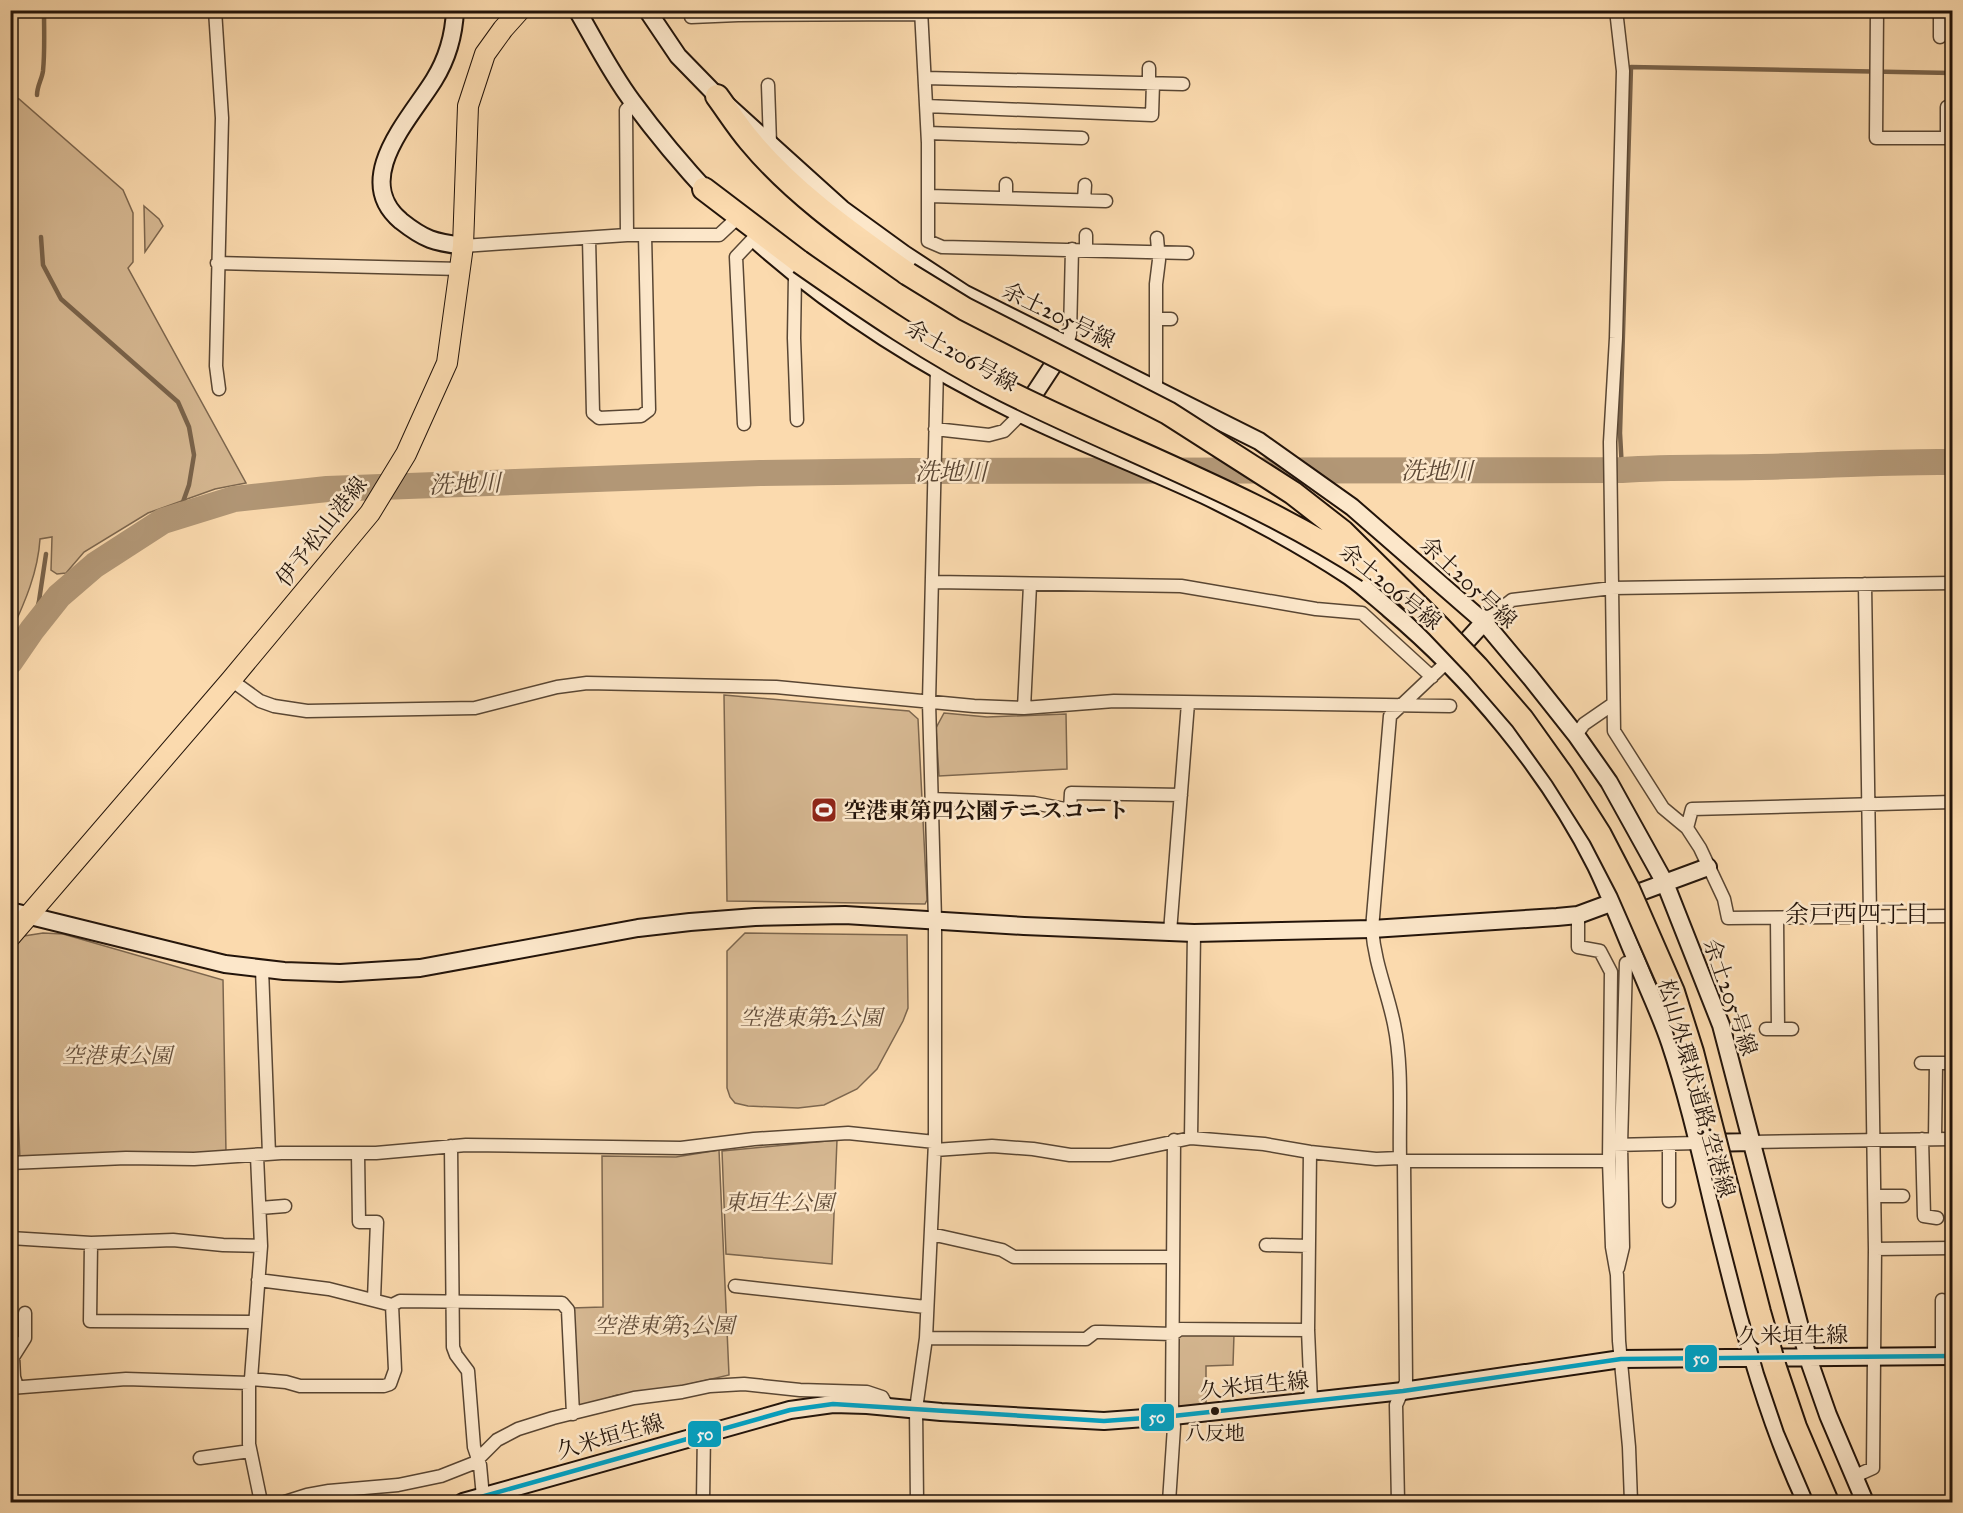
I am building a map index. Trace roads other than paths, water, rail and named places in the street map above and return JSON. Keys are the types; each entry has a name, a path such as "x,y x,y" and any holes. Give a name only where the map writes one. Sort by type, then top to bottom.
{"highway":[{"path":"717,96 750,141 795,187 846,230 908,274 964,309 1168,413 1267,475 1343,532 1408,597"},
{"path":"704,189 797,268 933,352 1003,390 1235,495 1327,544 1408,597"},
{"name":"松山外環状道路;空港線","path":"1408,597 1477,667 1522,719 1562,775 1600,835 1628,889 1673,992 1692,1052 1775,1368 1795,1427 1827,1503"}],"main road":[{"name":"伊予松山港線","path":"10,937 20,914 231,680 374,507 400,464 447,363 464,246 468,106 485,54 520,10"}],"street":[{"path":"215,10 222,118 216,366 219,389"},
{"path":"455,10 448,53 435,79 385,159 381,188 392,213 419,236 435,242 464,246 627,236 718,236 734,221"},
{"name":"余土206号線","path":"577,10 633,102 683,166 734,221 754,238 797,268 898,347 1021,414 1205,495 1293,541 1353,580 1404,622 1447,662 1510,736 1557,799 1596,867 1670,1041 1752,1358 1775,1429 1806,1503"},
{"name":"余土205号線","path":"647,10 678,56 717,96 842,209 965,294 1259,441 1339,496 1484,622 1576,735 1609,782 1665,883 1721,1025 1808,1358 1864,1503"},
{"path":"691,10 691,17 738,13 921,12 928,133 928,241 942,247 1086,249 1187,254"},
{"path":"1616,10 1623,71 1616,338 1610,446 1614,731 1663,808 1688,828 1724,899 1728,918 1953,916"},
{"path":"1877,10 1876,138 1950,138 1947,107"},
{"path":"1940,10 1940,38"},
{"path":"987,66 987,79"},
{"path":"1072,68 1072,81"},
{"path":"926,106 1152,115 1149,68"},
{"path":"925,78 1184,84"},
{"path":"768,85 770,143"},
{"path":"627,236 626,110 633,102"},
{"path":"928,133 1082,138"},
{"path":"1006,184 1006,198"},
{"path":"1084,185 1084,200"},
{"path":"929,196 1106,201"},
{"path":"1086,235 1086,249"},
{"path":"589,238 593,413 599,418 631,417 641,416 649,410 645,236"},
{"path":"744,424 736,257 754,238"},
{"path":"1156,388 1157,238"},
{"path":"935,429 989,435 1004,431 1021,414 1067,344 1070,334 1072,249"},
{"path":"218,263 461,269"},
{"path":"797,268 794,338 797,420"},
{"path":"1156,319 1171,319"},
{"path":"794,338 808,337"},
{"path":"917,1503 916,1409 926,1338 935,1146 935,920 929,702 937,368"},
{"path":"796,405 810,404"},
{"path":"933,582 1181,586 1316,609 1362,613 1432,677"},
{"path":"1398,1503 1396,1405 1406,1382 1398,1068 1394,1024 1374,954 1372,929 1390,716 1447,662 1484,622 1512,600 1612,588 1953,583"},
{"path":"1853,1477 1873,1468 1875,1196 1865,584"},
{"path":"1024,708 1030,585"},
{"path":"231,680 260,701 274,706 307,711 475,708 557,687 587,683 776,687 929,702 1024,708 1114,701 1450,706"},
{"path":"1170,932 1188,702"},
{"path":"1576,735 1584,724 1613,704"},
{"path":"932,799 1034,803 1070,810 1071,794 1181,795"},
{"path":"1688,828 1692,809 1867,802 1953,802"},
{"path":"20,914 189,956 262,969 340,973 420,968 588,936 700,921 755,917 845,915 1194,933 1372,929 1578,915 1708,867"},
{"path":"1578,915 1578,947 1600,951 1611,972 1615,1145 1623,1247 1617,1275"},
{"path":"1777,918 1772,1029 1792,1029"},
{"path":"1191,1138 1194,933"},
{"path":"1626,963 1615,1145 1609,1161 1612,1247 1617,1275 1620,1359 1629,1447 1631,1503"},
{"path":"261,1503 250,1451 250,1382 261,1246 262,969"},
{"path":"1921,1064 1950,1063"},
{"path":"1935,1139 1936,1064"},
{"path":"10,1163 126,1158 194,1159 263,1155 358,1154 451,1146 681,1148 754,1139 848,1133 935,1146 992,1146 1071,1155 1110,1155 1191,1138 1264,1144 1310,1152 1376,1159 1609,1161"},
{"path":"1922,1139 1924,1216 1937,1218"},
{"path":"1615,1145 1953,1139"},
{"path":"1169,1503 1173,1454 1174,1140"},
{"path":"1669,1144 1669,1201"},
{"path":"451,1146 453,1347 468,1371 474,1447 478,1458 475,1500"},
{"path":"1310,1152 1308,1330 1311,1401"},
{"path":"358,1154 359,1222 377,1222 374,1299"},
{"path":"1875,1196 1903,1196"},
{"path":"260,1208 285,1206"},
{"path":"931,1234 1002,1250 1014,1257 1173,1257"},
{"path":"10,1238 91,1243 173,1240 234,1246 261,1246"},
{"path":"91,1243 90,1321 254,1322"},
{"path":"1266,1245 1309,1246"},
{"path":"1875,1249 1953,1248"},
{"path":"258,1280 329,1289 392,1305 400,1301 557,1301 566,1305 568,1310 573,1414"},
{"path":"735,1286 927,1307"},
{"path":"1942,1300 1947,1356"},
{"path":"26,1313 25,1338 13,1357 14,1388 126,1379 286,1382 300,1386 378,1387 390,1384 395,1370 392,1305"},
{"path":"926,1338 1086,1339 1095,1332 1173,1334 1180,1329 1308,1330"},
{"name":"久米垣生線","path":"475,1500 704,1432 790,1410 833,1404 1104,1421 1173,1416 1403,1391 1620,1359 1947,1356"},
{"path":"285,1503 307,1495 329,1491 398,1485 441,1476 465,1467 506,1435 553,1418 634,1398 710,1386 744,1384 800,1390 867,1392 882,1397 887,1406"},
{"path":"703,1503 704,1432"},
{"path":"200,1458 250,1451"}],"waterway":[{"path":"37,95 43,71 44,10"},
{"path":"1622,470 1620,433 1631,67 1952,73"},
{"path":"41,237 43,265 61,299 178,402 189,427 194,455 189,485 178,516"},
{"name":"洗地川","path":"10,662 59,596 95,565 163,521 234,499 327,489 760,473 1622,470 1952,462"},
{"path":"32,630 46,554"}],"place":[{"name":"空港東第四公園テニスコート","path":"824,810"},
{"name":"八反地","path":"1215,1411"}],"district":[{"name":"余戸西四丁目","path":"1857,914"}],"park label":[{"name":"空港東第2公園","path":"811,1017"},
{"name":"空港東公園","path":"117,1055"},
{"name":"東垣生公園","path":"779,1202"},
{"name":"空港東第3公園","path":"664,1325"}]}
